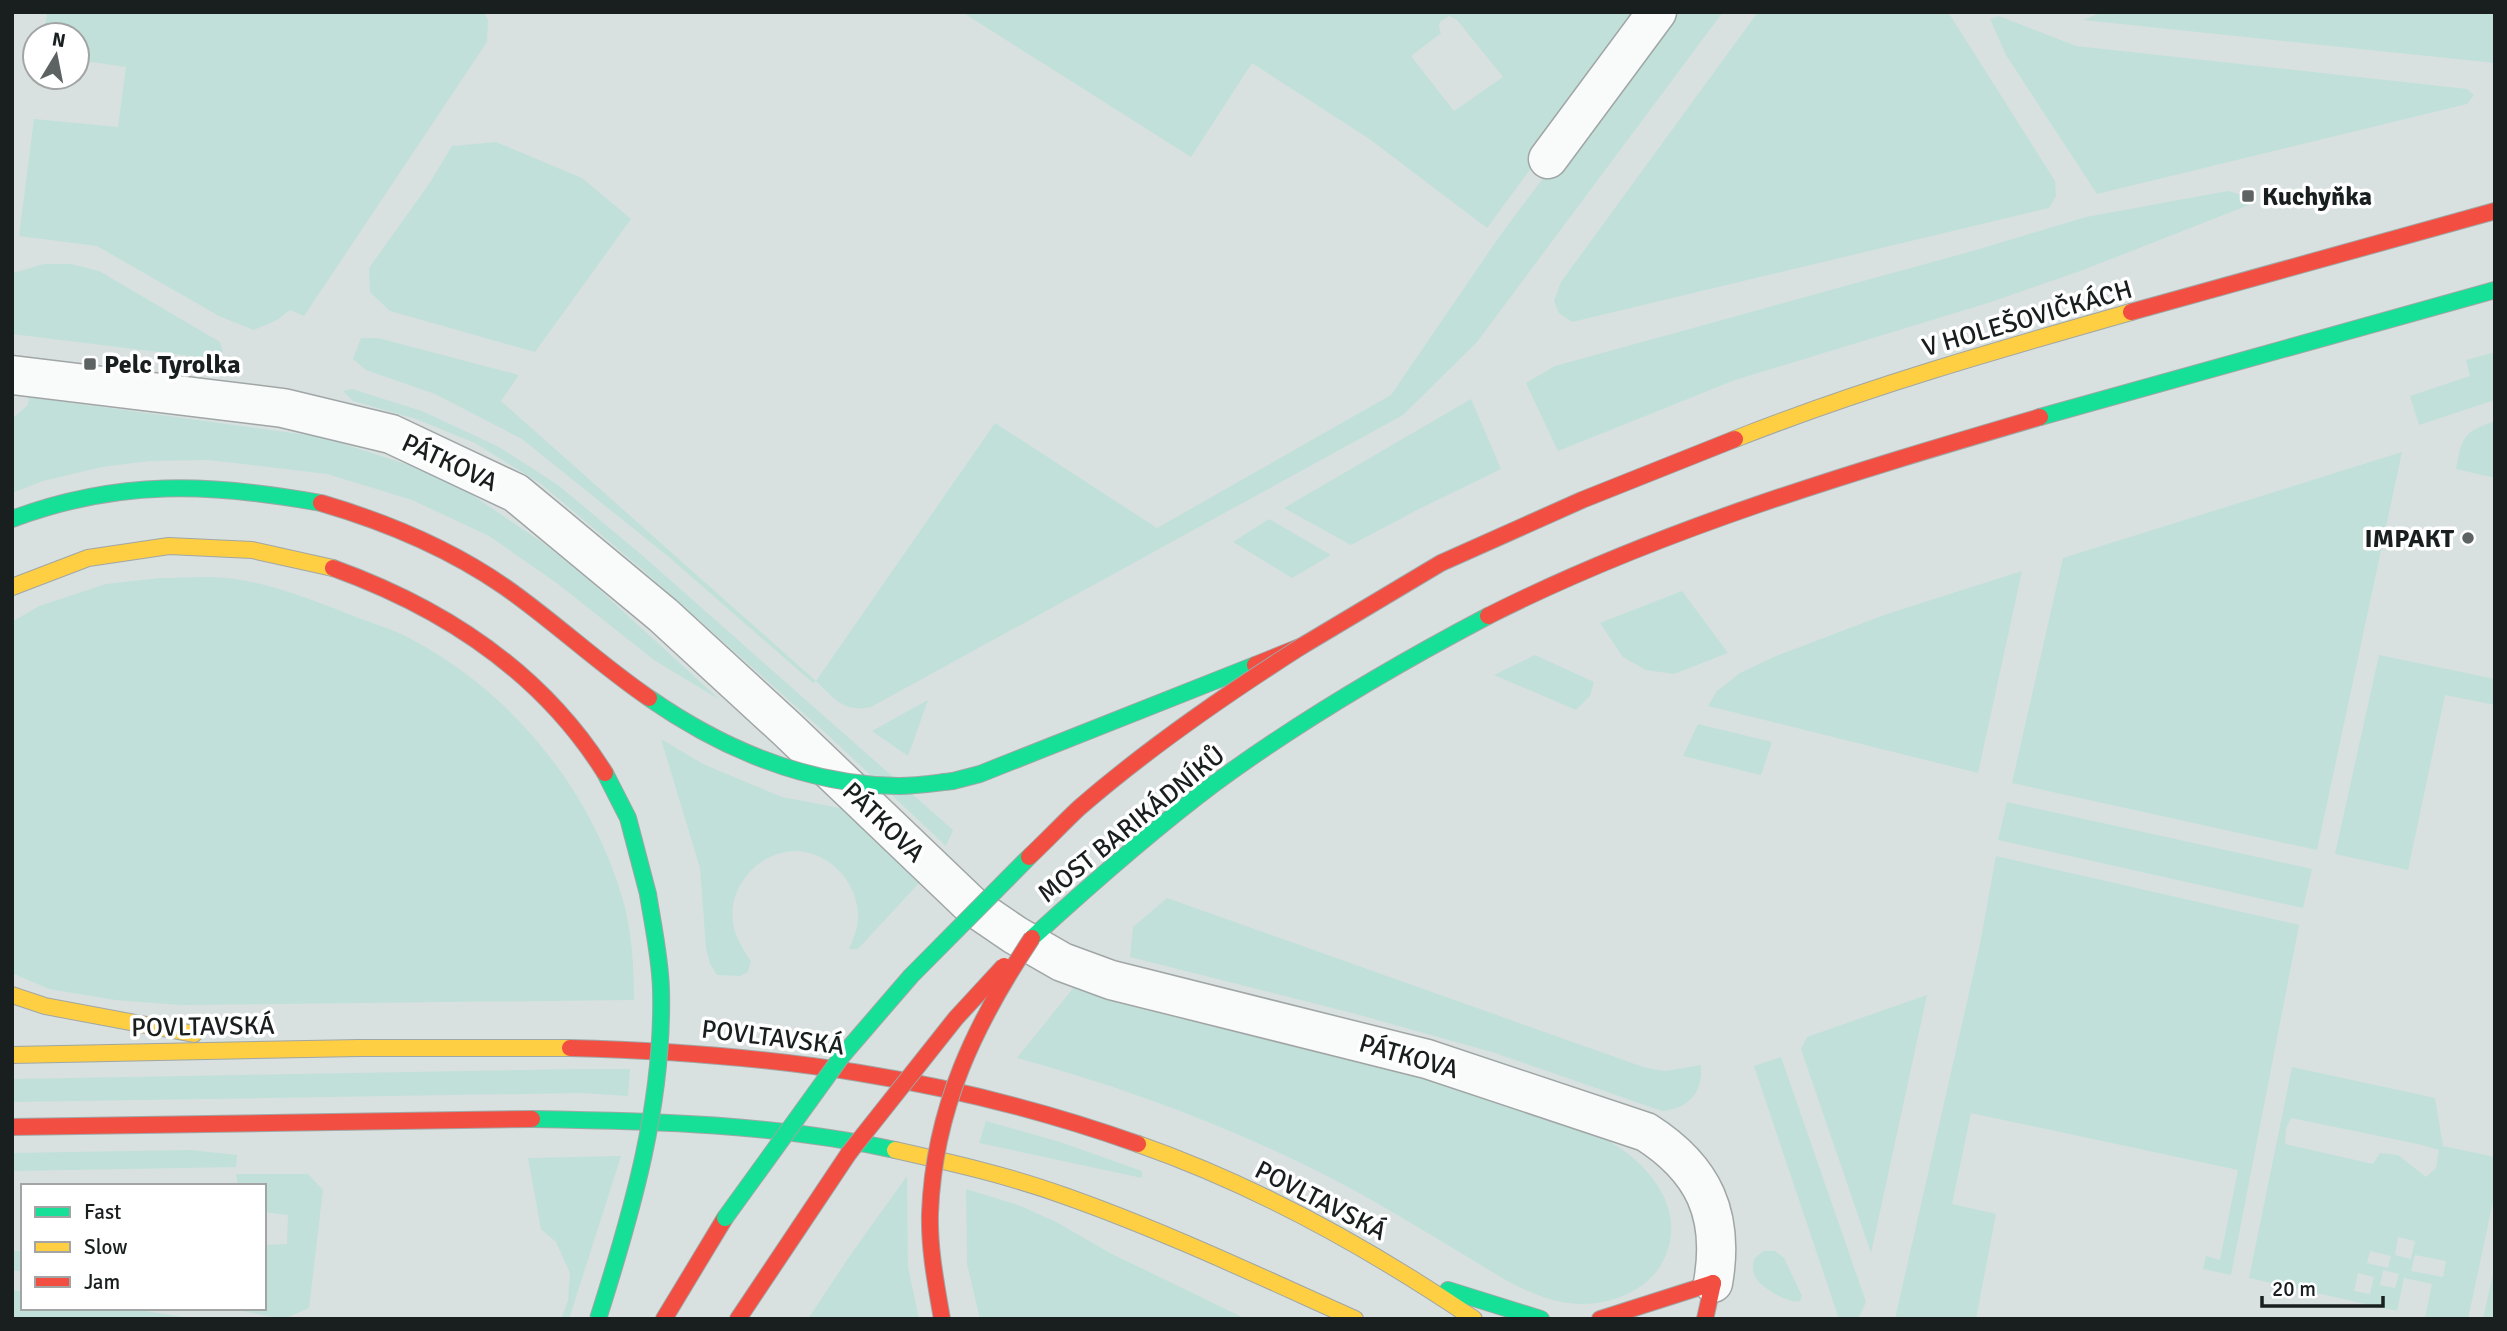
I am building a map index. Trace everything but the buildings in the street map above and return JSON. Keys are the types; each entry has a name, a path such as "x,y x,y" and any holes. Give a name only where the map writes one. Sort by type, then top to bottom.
{"main road":[{"name":"V HOLEŠOVIČKÁCH","path":"1582,500 1791,417 1896,382 2099,321 2495,211"},
{"name":"MOST BARIKÁDNÍKŮ","path":"738,1319 849,1153 956,1018 1031,938 1071,900 1149,836 1261,752 1326,707 1429,646 1561,580 1688,528 2050,414 2495,290"},
{"path":"12,519 88,496 136,489 195,487 243,490 320,503 386,524 429,542 463,561 503,586 633,688 711,738 782,769 826,779 874,785 920,787 980,774 1302,646"},
{"name":"MOST BARIKÁDNÍKŮ","path":"664,1319 725,1218 842,1056 911,976 1080,808 1227,694 1302,646 1441,563 1582,500"},
{"path":"12,587 53,569 88,559 162,546 202,545 241,549 306,561 349,574 416,603 489,648 522,675 567,722 597,760 631,826 648,894 661,989 660,1061 640,1175 598,1319"},
{"path":"942,1319 932,1266 930,1215 937,1149 946,1107 959,1065 980,1021 1000,982 1031,938"},
{"path":"12,995 86,1015 279,1048"},
{"name":"POVLTAVSKÁ","path":"12,1055 498,1046 710,1053 876,1074 948,1088 1066,1120 1188,1164 1317,1224 1416,1280 1474,1319"},
{"path":"12,1127 589,1118 765,1130 888,1148 1012,1178 1111,1211 1355,1319"},
{"path":"1268,1280 1314,1319"},
{"path":"1416,1280 1541,1319"},
{"path":"1682,1310 1709,1301"},
{"path":"1600,1319 1634,1310 1709,1301"}],"street":[{"path":"1548,159 1657,12"},
{"name":"PÁTKOVA","path":"12,375 283,408 390,434 516,493 663,615 971,905 1062,962 1111,979 1427,1059 1646,1132 1670,1147 1702,1185 1712,1209 1717,1234 1717,1258 1709,1301"}],"green space":[{"path":"47,12 484,12 488,20 487,42 304,316 290,310 277,320 254,330 219,316 97,246 19,236 34,119 118,127 126,67 91,62 91,21 46,21"},
{"path":"962,12 1640,12 1593,84 1487,228 1368,138 1252,63 1191,157","holes":["1449,16 1457,20 1503,77 1454,111 1411,56 1441,33 1440,22"]},
{"path":"1667,12 1723,12 1477,342 1403,415 871,707 854,708 840,703 816,681 995,423 1157,528 1391,395 1499,237"},
{"path":"1758,12 1948,12 2055,181 2056,196 2049,208 1572,322 1559,313 1554,301 1561,282"},
{"path":"2102,12 2495,12 2495,63 2083,20"},
{"path":"1999,16 2076,46 2467,89 2474,95 2467,104 2097,194 2006,55 1990,19"},
{"path":"496,142 582,178 631,219 535,352 390,311 370,292 369,268 429,184 452,146"},
{"path":"2228,191 2239,194 2249,205 2083,270 1991,302 1735,380 1558,451 1526,383 1555,366 2086,217"},
{"path":"44,264 71,264 99,271 220,342 223,353 216,359 12,334 13,273"},
{"path":"361,338 378,338 519,375 501,401 816,681 813,683 670,558 522,439 435,394 366,370 353,359"},
{"path":"2495,352 2495,400 2419,425 2410,396 2470,376 2466,360"},
{"path":"352,389 422,411 499,447 558,485 643,556 953,830 946,846 830,737 644,571 541,484 475,443 416,419 353,401 343,391"},
{"path":"29,397 322,437 424,470 465,490 543,543 591,582 720,700 654,660 558,584 489,536 412,500 327,474 209,460 149,461 102,467 43,481 12,493 12,419 28,405"},
{"path":"1471,399 1501,469 1351,545 1284,508"},
{"path":"2495,421 2495,478 2456,469 2466,437 2476,429"},
{"path":"2402,452 2317,850 2012,783 2063,558"},
{"path":"1269,519 1331,555 1292,578 1233,542"},
{"path":"2022,571 1978,773 1708,706 1717,691 1740,673 1776,656 1887,614"},
{"path":"160,578 226,578 292,593 403,635 448,661 483,687 543,748 569,783 591,820 609,859 629,924 634,1000 181,1005 115,1000 49,989 12,973 12,622 39,606 106,584"},
{"path":"1682,591 1728,653 1674,674 1646,670 1623,657 1600,623"},
{"path":"1535,655 1594,682 1590,696 1576,710 1494,675"},
{"path":"2379,655 2495,679 2495,705 2445,695 2408,870 2335,854"},
{"path":"928,700 908,756 872,731"},
{"path":"1698,724 1772,742 1761,775 1683,756"},
{"path":"661,739 703,764 782,797 840,808 919,883 858,949 849,949 857,926 857,905 854,893 840,872 831,863 808,852 781,853 768,858 746,876 734,900 734,928 751,961 748,972 740,976 717,975 710,964 706,948 700,868"},
{"path":"2007,802 2312,869 2303,908 1998,840"},
{"path":"1996,856 2299,925 2231,1275 2203,1269 2206,1256 2220,1260 2238,1170 1971,1113 1952,1204 1996,1214 1976,1319 1895,1319 1979,949"},
{"path":"1167,898 1646,1068 1665,1071 1701,1065 1700,1084 1687,1103 1662,1111 1495,1053 1356,1014 1130,957 1133,927"},
{"path":"1074,987 1417,1074 1473,1091 1605,1139 1639,1164 1660,1189 1666,1202 1671,1232 1669,1247 1662,1263 1654,1275 1643,1284 1618,1298 1590,1304 1549,1299 1512,1283 1361,1194 1278,1152 1150,1100 1017,1058"},
{"path":"1927,995 1871,1253 1801,1049 1807,1037"},
{"path":"1781,1057 1866,1302 1858,1319 1839,1319 1754,1066"},
{"path":"2292,1067 2435,1098 2443,1146 2495,1157 2495,1192 2468,1319 2425,1317 2432,1284 2404,1278 2397,1311 2249,1278","holes":["2291,1118 2418,1144 2439,1150 2436,1168 2426,1177 2398,1155 2380,1153 2373,1164 2285,1144 2286,1129","2398,1237 2415,1241 2411,1259 2395,1255","2370,1251 2391,1256 2388,1268 2367,1263","2415,1255 2446,1261 2443,1277 2411,1271","2383,1270 2399,1274 2395,1288 2380,1285","2358,1273 2374,1277 2370,1294 2354,1291"]},
{"path":"630,1069 628,1096 581,1093 12,1102 12,1079"},
{"path":"986,1121 1060,1142 1142,1171 1142,1178 979,1143"},
{"path":"190,1150 237,1155 236,1167 12,1171 12,1153"},
{"path":"621,1156 569,1319 561,1319 568,1301 570,1273 556,1242 541,1229 528,1158"},
{"path":"236,1174 308,1174 323,1190 309,1308 284,1319 235,1310 266,1310 266,1245 287,1244 288,1215 266,1212 266,1184 238,1184"},
{"path":"907,1176 908,1267 919,1319 808,1319 849,1257"},
{"path":"966,1189 1021,1206 1058,1223 1110,1253 1246,1319 980,1319 967,1264"},
{"path":"12,1251 21,1251 21,1272 12,1270"},
{"path":"1763,1251 1775,1251 1784,1258 1802,1296 1800,1301 1768,1290 1758,1280 1753,1272 1754,1259"},
{"path":"2495,1265 2495,1319 2483,1319"},
{"path":"12,1290 21,1292 21,1310 140,1310 195,1319 12,1319"}],"traffic: fast":[{"path":"2040,417 2495,290"},
{"path":"12,519 90,497 165,489 241,491 321,503"},
{"path":"1032,938 1145,839 1215,783 1348,695 1488,616"},
{"path":"953,781 980,774 1255,665"},
{"path":"649,698 707,734 768,761 799,771 865,784 906,786 953,781"},
{"path":"605,773 628,818 648,894"},
{"path":"725,1218 842,1056 911,976 1029,857"},
{"path":"598,1319 634,1198 657,1074 661,989 648,894"},
{"path":"532,1119 760,1129 806,1134 895,1150"},
{"path":"1448,1290 1541,1319"}],"traffic: slow":[{"path":"1735,439 1882,386 2131,312"},
{"path":"12,587 88,558 169,546 252,550 333,568"},
{"path":"12,995 45,1006 194,1034"},
{"path":"12,1055 359,1048 570,1048"},
{"path":"1138,1144 1226,1179 1312,1221 1394,1268 1474,1319"},
{"path":"895,1150 1002,1176 1102,1210 1211,1254 1355,1319"}],"traffic: jam":[{"path":"2131,312 2495,211"},
{"path":"1488,616 1621,556 1759,504 2040,417"},
{"path":"1255,665 1302,646 1441,563 1582,500 1735,439"},
{"path":"321,503 416,538 484,573 649,698"},
{"path":"333,568 413,603 487,647 551,704 605,773"},
{"path":"1029,857 1079,808 1132,764 1216,703 1302,646"},
{"path":"942,1319 933,1266 930,1226 933,1175 940,1138 961,1068 976,1035 1011,970 1032,938"},
{"path":"849,1153 956,1018 1004,966"},
{"path":"570,1048 717,1056 858,1073 998,1101 1138,1144"},
{"path":"12,1127 532,1119"},
{"path":"738,1319 849,1153"},
{"path":"664,1319 725,1218"},
{"path":"1600,1319 1713,1283"},
{"path":"1705,1319 1713,1283"}],"place":[{"name":"Kuchyňka","path":"2248,196"},
{"name":"Pelc Tyrolka","path":"90,364"},
{"name":"IMPAKT","path":"2468,538"}]}
